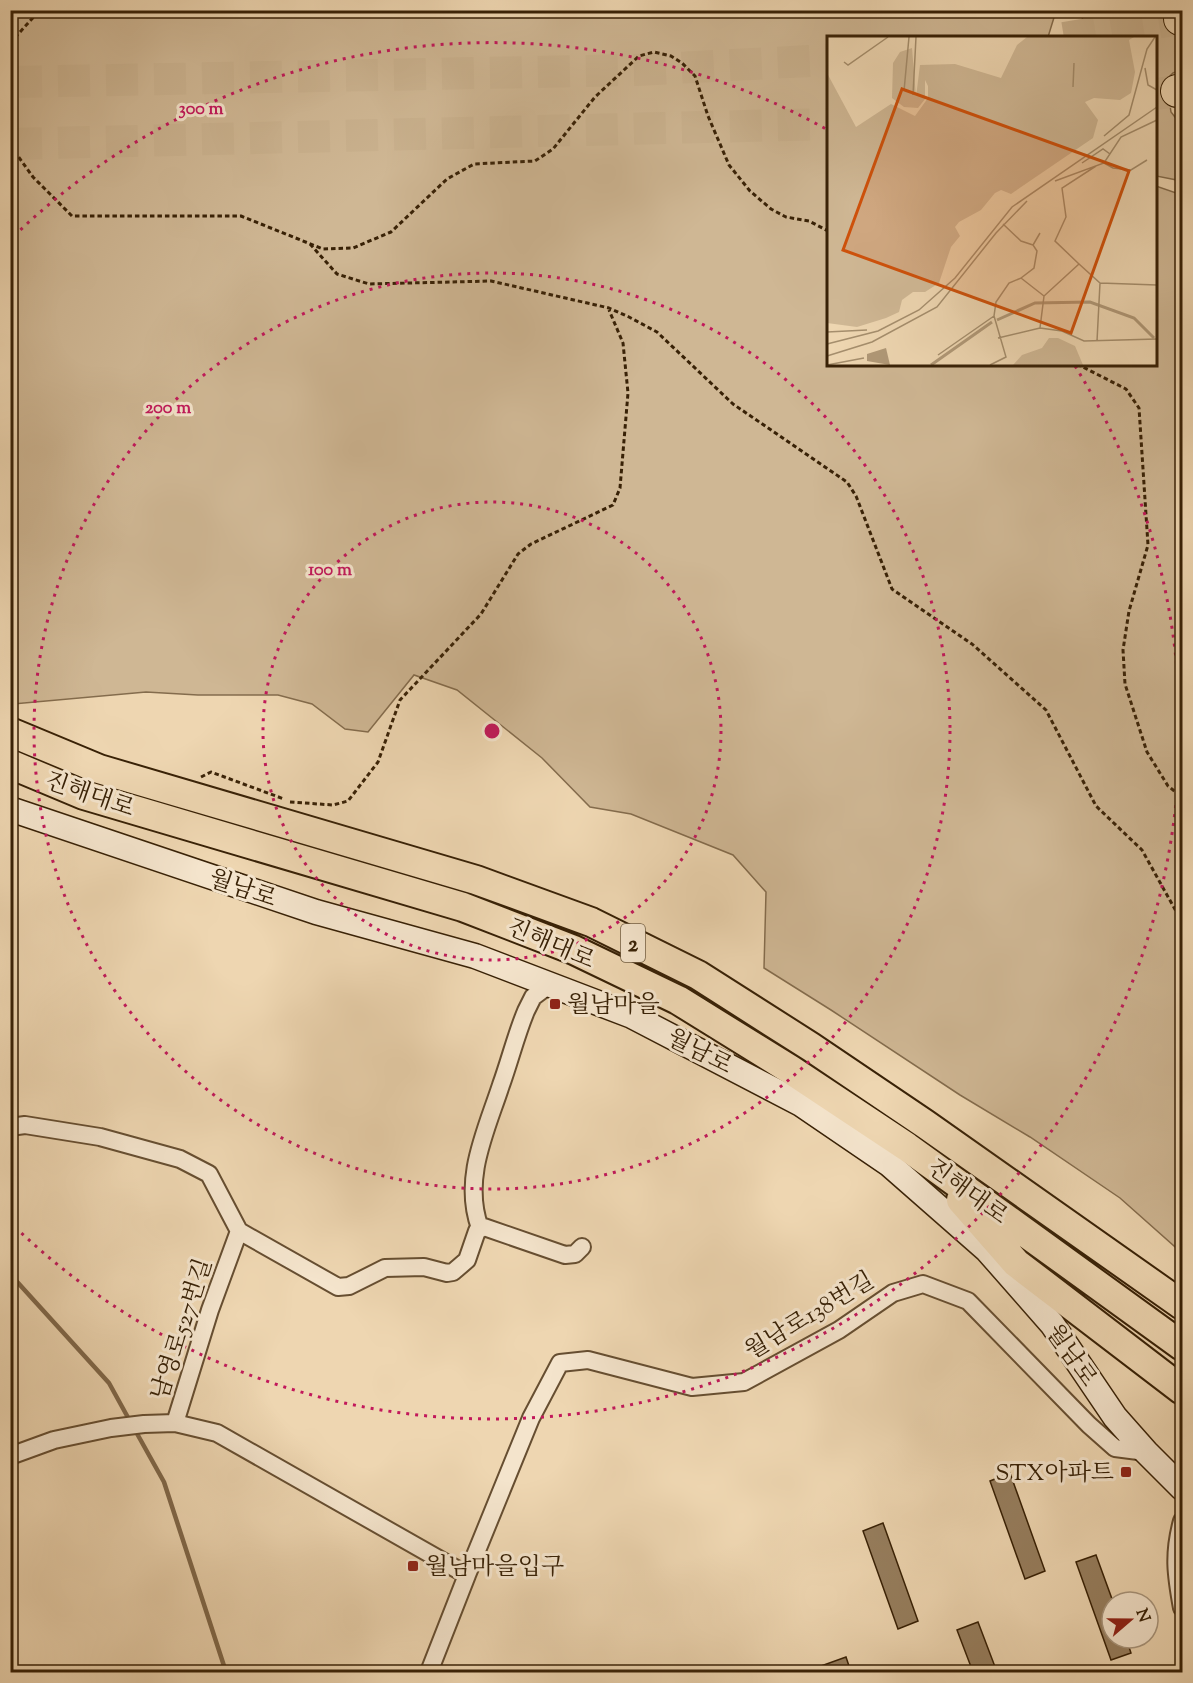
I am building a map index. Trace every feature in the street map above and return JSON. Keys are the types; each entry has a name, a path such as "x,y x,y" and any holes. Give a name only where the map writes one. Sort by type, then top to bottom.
{"highway":[{"name":"진해대로","path":"10,732 99,769 476,880 591,922 698,975 812,1047 1182,1305"},
{"name":"진해대로","path":"10,764 84,795 462,907 574,950 678,1000 791,1070 928,1163 1182,1346"},
{"path":"928,1163 1016,1263 1182,1390"}],"main road":[{"name":"월남로","path":"10,809 316,912 476,956 632,1016 801,1104 889,1164 987,1250 1052,1324 1115,1418 1182,1488"}],"street":[{"path":"480,1228 476,1216 474,1193 474,1176 480,1144 526,1011 533,996 549,984"},
{"path":"10,1127 25,1125 100,1137 180,1159 209,1174 239,1231 326,1282 344,1287 385,1268 424,1267 447,1273 453,1272 467,1260 477,1231 484,1227 565,1255 575,1254 582,1247"},
{"name":"남영로527번길","path":"239,1231 210,1310 175,1423 218,1433 467,1575"},
{"name":"월남로138번길","path":"467,1575 531,1418 560,1363 588,1360 692,1388 744,1382 839,1330 893,1293 923,1284 968,1300 1089,1425 1115,1448 1146,1452"},
{"path":"10,1456 54,1440 111,1428 175,1423"},
{"path":"1182,1521 1175,1572 1182,1608"},
{"path":"429,1672 467,1575"}],"path":[{"path":"10,43 40,10"},
{"path":"10,145 33,177 72,216 241,216 323,249 353,248 391,232 447,179 474,164 535,161 553,149 595,97 639,56 654,52 671,56 695,76 708,116 729,165 750,191 778,213 786,217 809,221 827,230"},
{"path":"310,244 338,274 369,284 492,280 609,308 657,332 733,404 847,482 856,496 892,589 972,644 1046,710 1096,806 1142,850 1182,922"},
{"path":"195,780 211,772 290,801 333,805 348,801 378,762 400,700 482,614 518,554 531,544 613,504 620,488 628,393 623,343 609,308"},
{"path":"1081,366 1126,388 1139,408 1149,545 1129,611 1123,650 1125,684 1147,752 1168,786 1182,797"}],"shaded area":[{"path":"10,11 1056,11 1048,36 827,36 827,366 1157,366 1157,186 1182,195 1182,1253 1120,1198 1030,1137 960,1095 764,968 766,892 733,855 631,814 590,807 542,758 457,690 414,675 368,732 345,729 312,704 278,695 198,695 146,692 13,704 11,702"},
{"path":"1083,11 1179,11 1176,32 1178,38 1182,38 1182,70 1173,73 1166,80 1171,112 1175,117 1182,119 1182,181 1157,176 1157,36 1081,36"}],"building":[{"path":"1010,1473 1045,1571 1025,1579 990,1481"},
{"path":"883,1523 918,1621 898,1629 863,1531"},
{"path":"1096,1555 1109,1590 1100,1590 1100,1629 1076,1562"},
{"path":"978,1622 997,1672 973,1672 957,1630"},
{"path":"1107,1650 1130,1650 1131,1653 1111,1660"},
{"path":"846,1657 851,1672 807,1672 807,1671"}],"waterway":[{"path":"10,1274 109,1383 131,1423"},
{"path":"135,1430 164,1482 226,1672"}],"tunnel":[{"path":"1076,36 1180,19"},
{"path":"10,82 636,70 827,60"},
{"path":"1157,94 1177,91"},
{"path":"10,144 827,124"}],"place":[{"name":"월남마을","path":"555,1004"},
{"name":"STX아파트","path":"1126,1472"},
{"name":"월남마을입구","path":"413,1566"}]}
